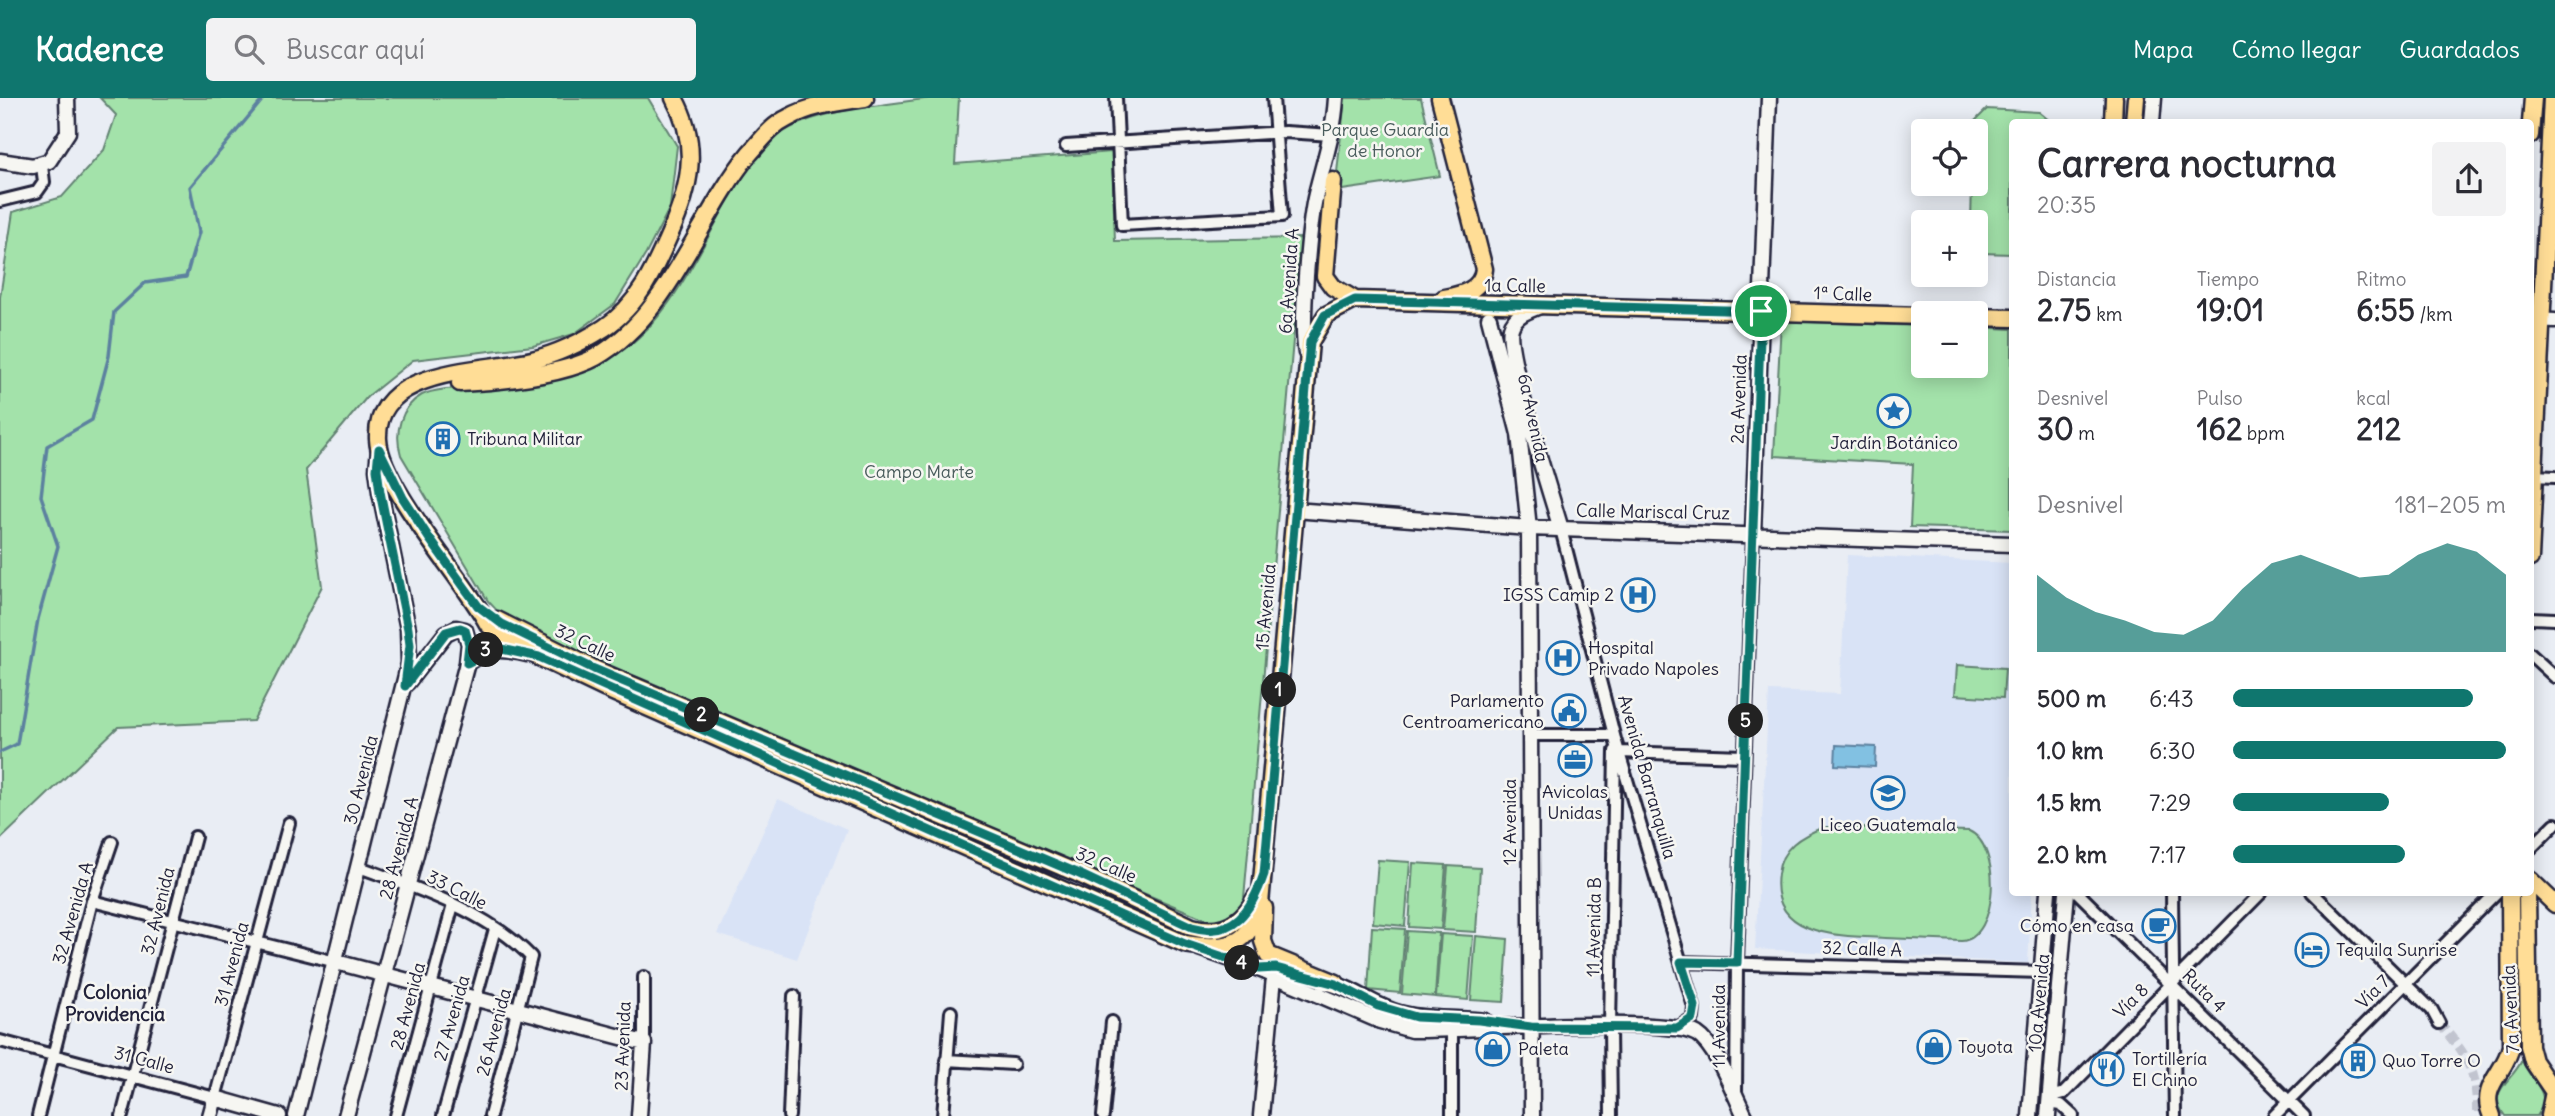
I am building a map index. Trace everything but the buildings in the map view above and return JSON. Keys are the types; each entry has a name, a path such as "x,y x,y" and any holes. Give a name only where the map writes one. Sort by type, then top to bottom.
{"main road":[{"path":"478,606 403,498 379,449 378,429 385,410 397,394 415,383 533,360 560,351 606,327 632,302 657,264 689,183 691,143 683,114 674,98"},
{"path":"415,383 464,383 520,376 565,368 596,356 629,332 659,298 724,185 768,132 788,117 811,109 865,98"},
{"path":"1428,301 1474,288 1484,273 1440,98"},
{"path":"2113,119 2114,98"},
{"path":"2134,119 2136,98"},
{"path":"2531,119 2533,98"},
{"path":"2534,476 2552,98"},
{"path":"1333,181 1325,276 1333,287 1355,300"},
{"name":"1a Calle","path":"1308,365 1312,337 1320,320 1333,310 1355,300 1761,311"},
{"name":"1ª Calle","path":"1761,311 1911,316"},
{"path":"1988,317 2009,318"},
{"name":"6a Avenida A","path":"1294,510 1308,365"},
{"name":"15 Avenida","path":"1264,874 1294,510"},
{"name":"32 Calle","path":"478,606 488,624 503,637 539,657 1185,944 1223,946 1245,937 1255,922 1264,874"},
{"name":"32 Calle","path":"478,606 511,629 594,669 1077,873 1192,927 1213,930 1237,922 1250,908 1264,874"},
{"path":"1264,874 1263,941 1268,955 1336,984"},
{"path":"2534,894 2555,904"},
{"name":"7a Avenida","path":"2492,1116 2487,1100 2489,1088 2506,1062 2511,1046 2510,896"},
{"name":"7a Avenida","path":"2527,896 2529,1046 2533,1061 2554,1092 2549,1116"}],"street":[{"path":"42,166 61,148 68,132 67,98"},
{"path":"1116,98 1122,225 1282,216 1273,98"},
{"name":"6a Avenida A","path":"1308,365 1303,342 1314,201 1332,135 1336,98"},
{"path":"1433,98 1474,260"},
{"name":"2a Avenida","path":"1753,533 1769,98"},
{"path":"2152,119 2154,98"},
{"path":"1066,146 1276,133 1332,135"},
{"path":"0,161 42,166"},
{"path":"0,201 37,192 44,182 42,166"},
{"name":"Avenida Barranquilla","path":"1540,306 1518,318 1510,336 1535,442 1561,529 1619,752 1695,1006 1693,1018 1677,1028"},
{"name":"6a Avenida","path":"1489,318 1519,435 1529,528"},
{"path":"1529,528 1535,510 1535,442"},
{"name":"30 Avenida","path":"296,1116 405,686 410,645 380,492 377,469 379,449"},
{"path":"2534,476 2555,477"},
{"name":"Calle Mariscal Cruz","path":"1294,510 1529,528 1753,533 2009,544"},
{"name":"12 Avenida","path":"1529,528 1532,1116"},
{"name":"11 Avenida","path":"1736,1098 1737,963 1753,533"},
{"path":"2534,618 2555,619"},
{"path":"405,686 451,629 465,630 469,644 467,663"},
{"path":"467,663 497,648 539,657"},
{"path":"2534,658 2555,677"},
{"name":"28 Avenida A","path":"346,1116 386,976 467,663"},
{"path":"1529,735 1615,737"},
{"name":"11 Avenida B","path":"1611,1116 1615,737"},
{"path":"1619,752 1744,756"},
{"name":"31 Avenida","path":"210,1116 289,823"},
{"path":"2534,845 2555,824"},
{"name":"32 Avenida","path":"122,1116 195,837"},
{"name":"32 Avenida A","path":"38,1116 92,901 112,842"},
{"name":"33 Calle","path":"359,867 410,885 453,905 495,929 531,957"},
{"name":"10a Avenida","path":"2030,1116 2048,896"},
{"name":"10a Avenida","path":"2050,1100 2067,896"},
{"name":"Ruta 4","path":"2081,896 2304,1116"},
{"path":"2172,896 2175,1116"},
{"name":"Vía 8","path":"2050,1100 2064,1093 2258,896"},
{"path":"2316,896 2432,1010 2439,1023"},
{"name":"Vía 7","path":"2274,1116 2493,896"},
{"path":"92,901 644,1043"},
{"name":"28 Avenida","path":"396,1116 453,905"},
{"name":"27 Avenida","path":"443,1116 495,929"},
{"name":"32 Calle","path":"1185,944 1259,969 1392,1026 1411,1030 1610,1026 1677,1028"},
{"name":"26 Avenida","path":"490,1116 531,957"},
{"name":"32 Calle A","path":"1681,962 2042,972"},
{"name":"32 Calle","path":"1259,969 1276,968 1336,984 1378,1006 1402,1014 1531,1027"},
{"path":"2042,972 2052,978 2054,985 2047,1073 2050,1100 2062,1105 2073,1116"},
{"name":"23 Avenida","path":"639,1116 644,1043 644,976"},
{"path":"1261,1116 1273,977"},
{"path":"789,1116 794,996"},
{"path":"943,1116 951,1012"},
{"path":"1103,1116 1112,1022"},
{"path":"1677,1028 1696,1033 1708,1043 1745,1116"},
{"path":"1452,1030 1452,1116"},
{"name":"31 Calle","path":"0,1041 279,1116"},
{"path":"946,1060 1013,1064"}],"shaded area":[{"name":"Liceo Guatemala","path":"1847,555 2009,563 2009,896 2032,896 2028,963 1755,949 1769,691 1840,694"},
{"path":"778,799 847,829 797,959 717,934"}],"green space":[{"path":"100,98 648,98 677,146 670,207 646,254 615,304 574,334 533,346 413,360 367,397 306,470 322,586 253,721 118,727 0,840 0,297 13,212 62,197 104,150 116,115"},
{"name":"Campo Marte","path":"930,98 959,98 955,164 1112,152 1115,241 1302,238 1244,898 1238,910 1228,917 1216,920 1203,918 808,753 535,633 501,615 488,601 401,455 398,438 401,421 408,406 422,395 566,372 609,359 630,345 648,328 679,288 748,168 779,134 822,116"},
{"name":"Parque Guardia de Honor","path":"1345,98 1421,98 1440,176 1335,191"},
{"path":"1987,109 2039,112 2048,119 2009,119 2009,254 1988,253 1988,210 1971,210 1972,196 1988,196 1988,119 1977,119"},
{"name":"Jardín Botánico","path":"1781,321 1911,326 1911,378 1988,378 1988,328 2009,329 2009,530 1910,527 1913,464 1774,456"},
{"path":"1957,665 2005,668 2003,698 1955,695"},
{"path":"1824,827 1969,831 1980,840 1991,871 1992,890 1983,925 1974,936 1961,941 1830,934 1797,922 1785,911 1778,895 1780,865 1794,844"},
{"path":"1378,860 1410,862 1405,926 1373,923"},
{"path":"1413,863 1446,865 1441,929 1409,927"},
{"path":"1448,866 1480,868 1476,932 1443,930"},
{"path":"1372,927 1405,929 1400,993 1368,990"},
{"path":"1407,931 1439,933 1435,997 1402,994"},
{"path":"1441,934 1473,936 1468,1000 1436,997"},
{"path":"1476,936 1508,939 1504,1002 1471,1000"},
{"path":"2522,1060 2542,1093 2542,1108 2537,1116 2505,1116 2498,1100 2499,1093"}],"water":[{"path":"1836,745 1876,747 1875,767 1835,765"}],"waterway":[{"path":"0,752 17,744 38,619 58,546 41,496 47,446 92,420 109,356 114,312 145,283 186,277 199,232 190,187 264,98"}],"tunnel":[{"path":"2439,1023 2469,1065 2475,1087 2477,1116"}],"place":[{"name":"Jardín Botánico","path":"1894,411"},
{"name":"Tribuna Militar","path":"443,439"},
{"name":"IGSS Camip 2","path":"1638,595"},
{"name":"Hospital Privado Napoles","path":"1563,658"},
{"name":"Parlamento Centroamericano","path":"1569,711"},
{"name":"Avicolas Unidas","path":"1575,760"},
{"name":"Liceo Guatemala","path":"1888,793"},
{"name":"Cómo en casa","path":"2159,926"},
{"name":"Tequila Sunrise","path":"2312,950"},
{"name":"Toyota","path":"1934,1047"},
{"name":"Paleta","path":"1493,1049"},
{"name":"Quo Torre O","path":"2358,1061"},
{"name":"Tortillería El Chino","path":"2107,1069"}],"district":[{"name":"Colonia Providencia","path":"115,1003"}],"route":[{"path":"1355,300 1761,311 1737,963 1681,962 1695,1006 1693,1018 1677,1028 1531,1027 1479,1020 1416,1017 1378,1006 1336,984 1276,968 1259,969 1185,944 539,657 497,648 478,654 467,663 469,644 465,630 460,628 446,632 405,686 410,645 380,492 377,469 379,449 403,498 429,538 478,606 502,624 594,669 1077,873 1192,927 1222,929 1237,922 1247,912 1264,874 1310,342 1320,320 1333,310 1355,300"}]}
